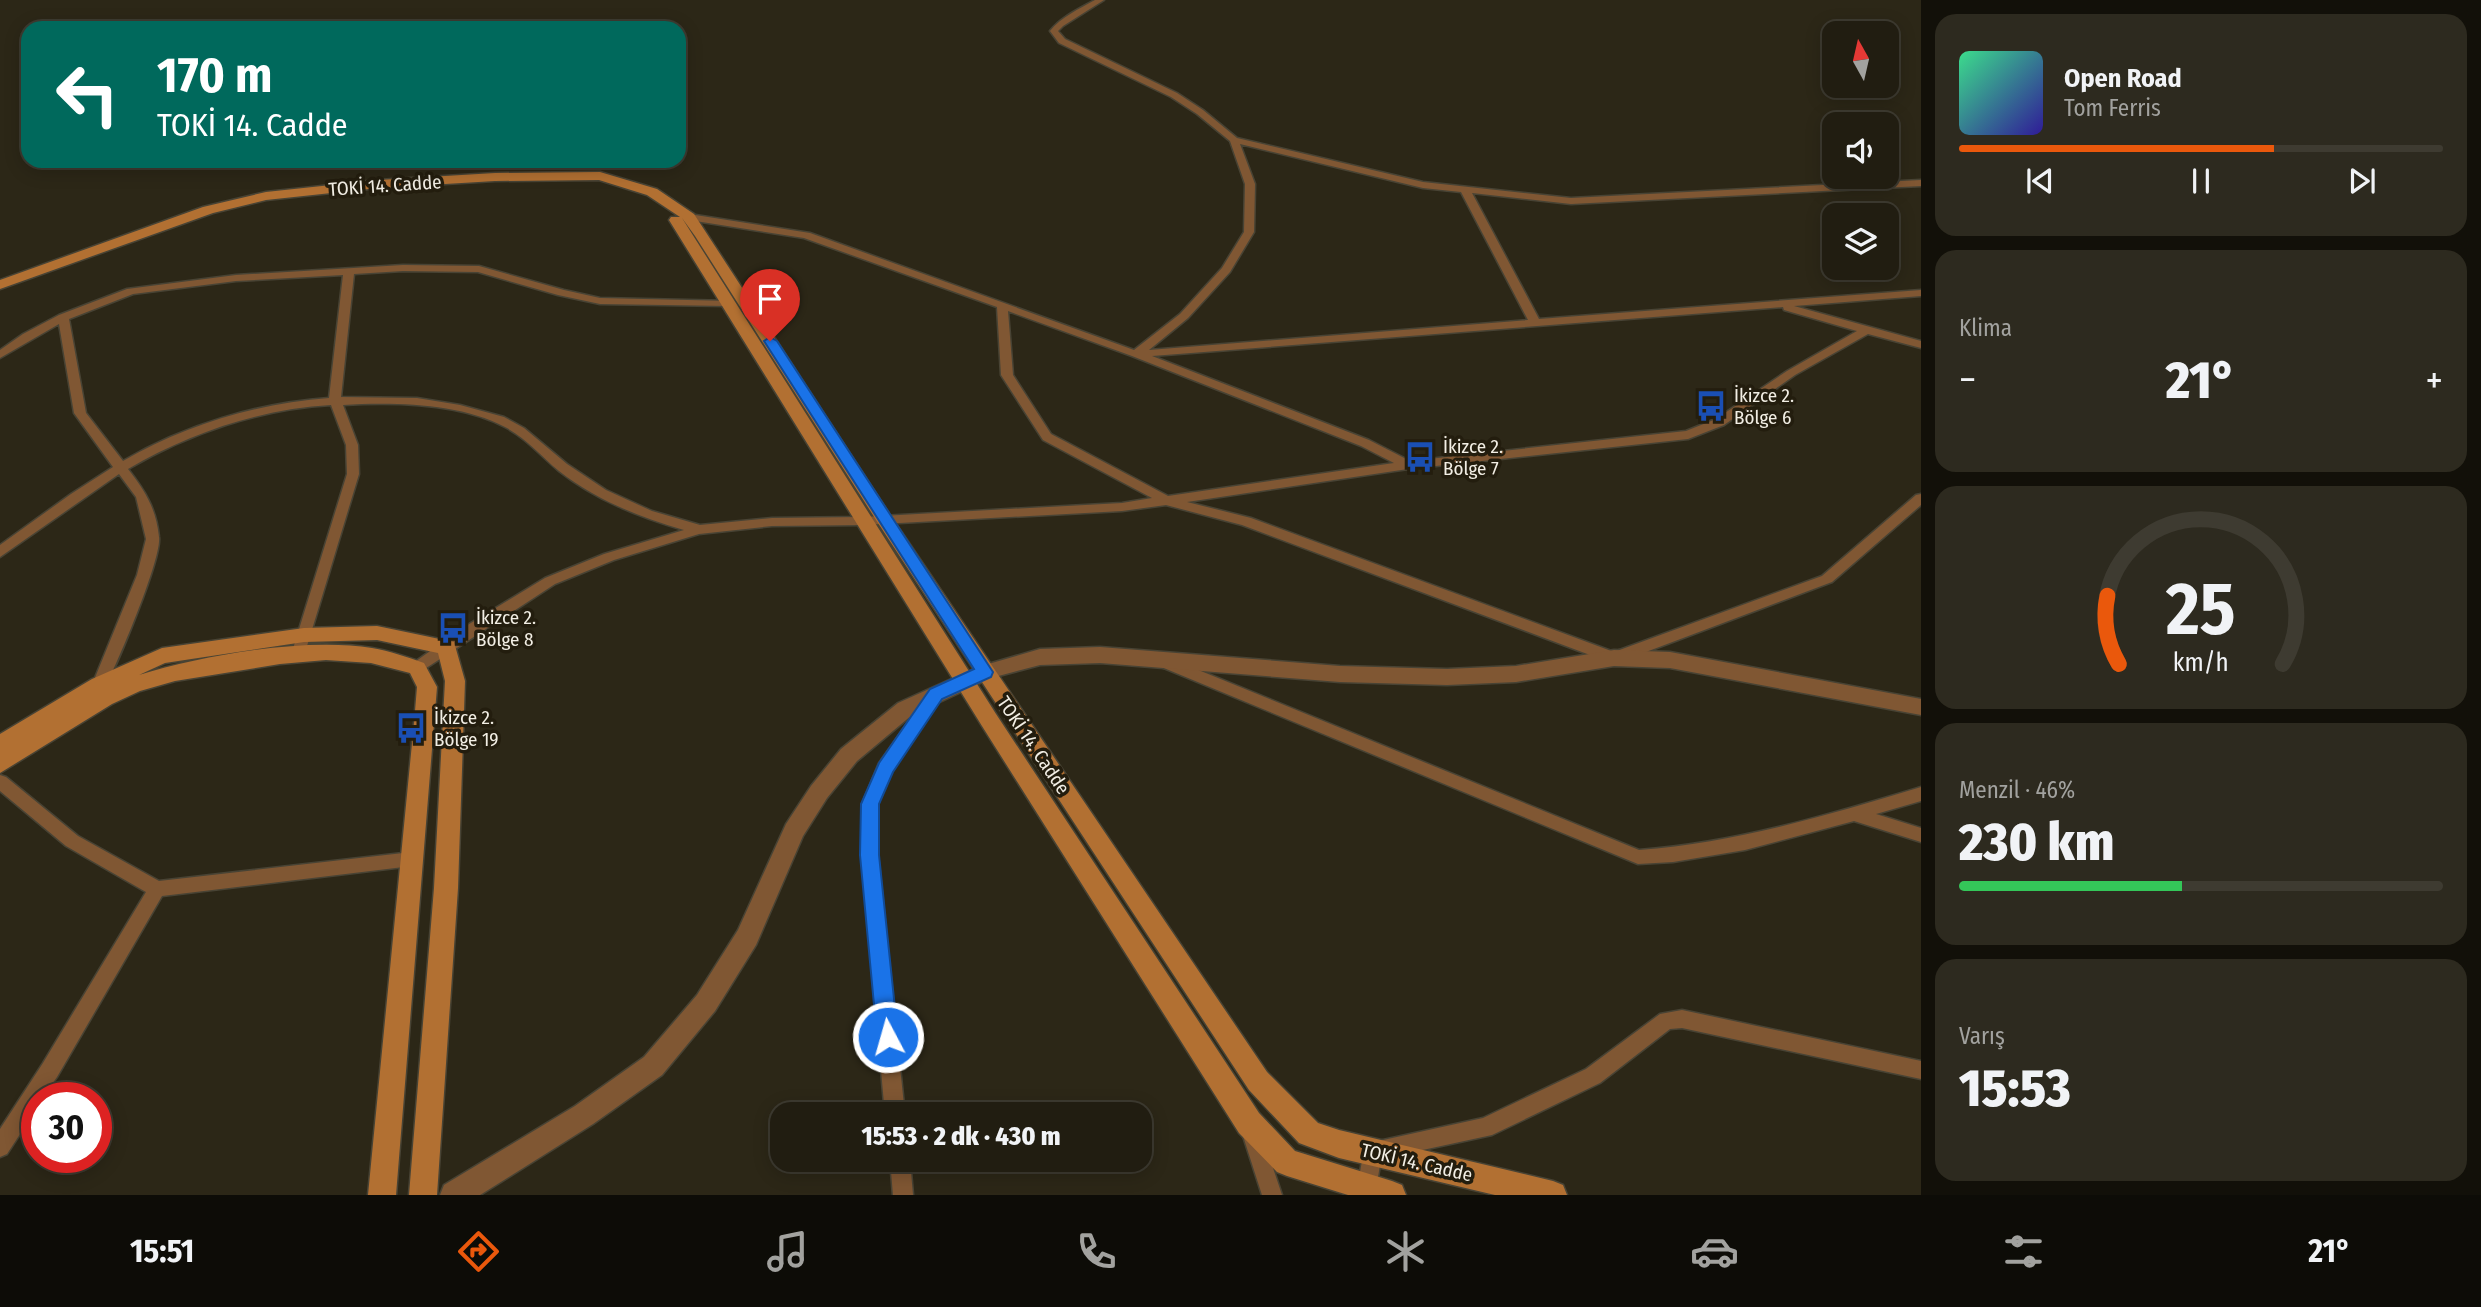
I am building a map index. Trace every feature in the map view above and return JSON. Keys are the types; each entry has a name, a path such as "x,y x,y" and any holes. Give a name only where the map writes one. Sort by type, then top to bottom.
{"main road":[{"name":"TOKİ 14. Cadde","path":"30,277 208,209 266,196 378,184 495,177 600,176 652,192 689,217 884,519 974,676 1249,1123 1287,1162 1392,1195"},
{"name":"TOKİ 14. Cadde","path":"30,277 199,219 268,202 387,190 494,184 596,183 640,198 677,220 863,521 1258,1081 1308,1133 1339,1144 1553,1195"},
{"path":"0,285 30,277"},
{"path":"0,293 30,277"},
{"path":"0,745 99,685 162,656 377,633 447,647 455,681 447,875 423,1195"},
{"path":"0,764 117,692 163,674 301,643 390,657 417,668 427,687 382,1195"}],"street":[{"path":"1100,0 1060,23 1054,31 1062,41 1174,95 1234,140 1423,185 1571,201 1921,183"},
{"path":"1136,355 1184,316 1226,270 1249,232 1250,184 1234,140"},
{"path":"1465,190 1536,324"},
{"path":"689,217 806,235 1136,355 1365,443 1408,465"},
{"path":"0,355 27,336 63,317 131,291 185,283 349,271 439,267 479,269 562,293 600,300 728,303"},
{"path":"301,643 353,474 352,445 335,400 349,271"},
{"path":"1136,355 1921,293"},
{"path":"1776,305 1921,345"},
{"path":"1002,307 1007,375 1047,437 1167,501 1246,521 1614,658 1670,660 1921,707"},
{"path":"63,317 80,413 99,441 123,467 142,496 153,539 144,575 99,685"},
{"path":"417,668 550,581 609,557 699,530 772,522 863,521 1122,507 1408,465 1688,435 1720,422 1791,373 1866,330"},
{"path":"0,552 123,467 156,448 241,418 335,400 371,399 446,405 501,421 531,438 571,474 621,504 658,519 699,530"},
{"path":"454,1195 563,1129 653,1066 706,1003 747,937 794,831 818,792 849,755 905,709 936,694 974,676 1040,657 1100,655 1340,674 1447,677 1516,674 1614,658 1827,579 1921,498"},
{"path":"1163,662 1638,857 1676,856 1854,814 1921,794"},
{"path":"894,1102 870,855 870,804 885,768 936,694"},
{"path":"0,782 72,841 157,889 412,859"},
{"path":"1854,814 1921,835"},
{"path":"0,1147 51,1070 157,889"},
{"path":"1367,1189 1372,1151 1485,1129 1593,1076 1667,1020 1682,1020 1921,1070"},
{"path":"1249,1123 1272,1195"},
{"path":"901,1172 903,1195"}],"place":[{"name":"İkizce 2. Bölge 6","path":"1711,406"},
{"name":"İkizce 2. Bölge 7","path":"1420,457"},
{"name":"İkizce 2. Bölge 8","path":"453,628"},
{"name":"İkizce 2. Bölge 19","path":"411,728"}],"route":[{"path":"770,341 985,672 936,694 885,768 870,804 870,855 888,1037"}]}
